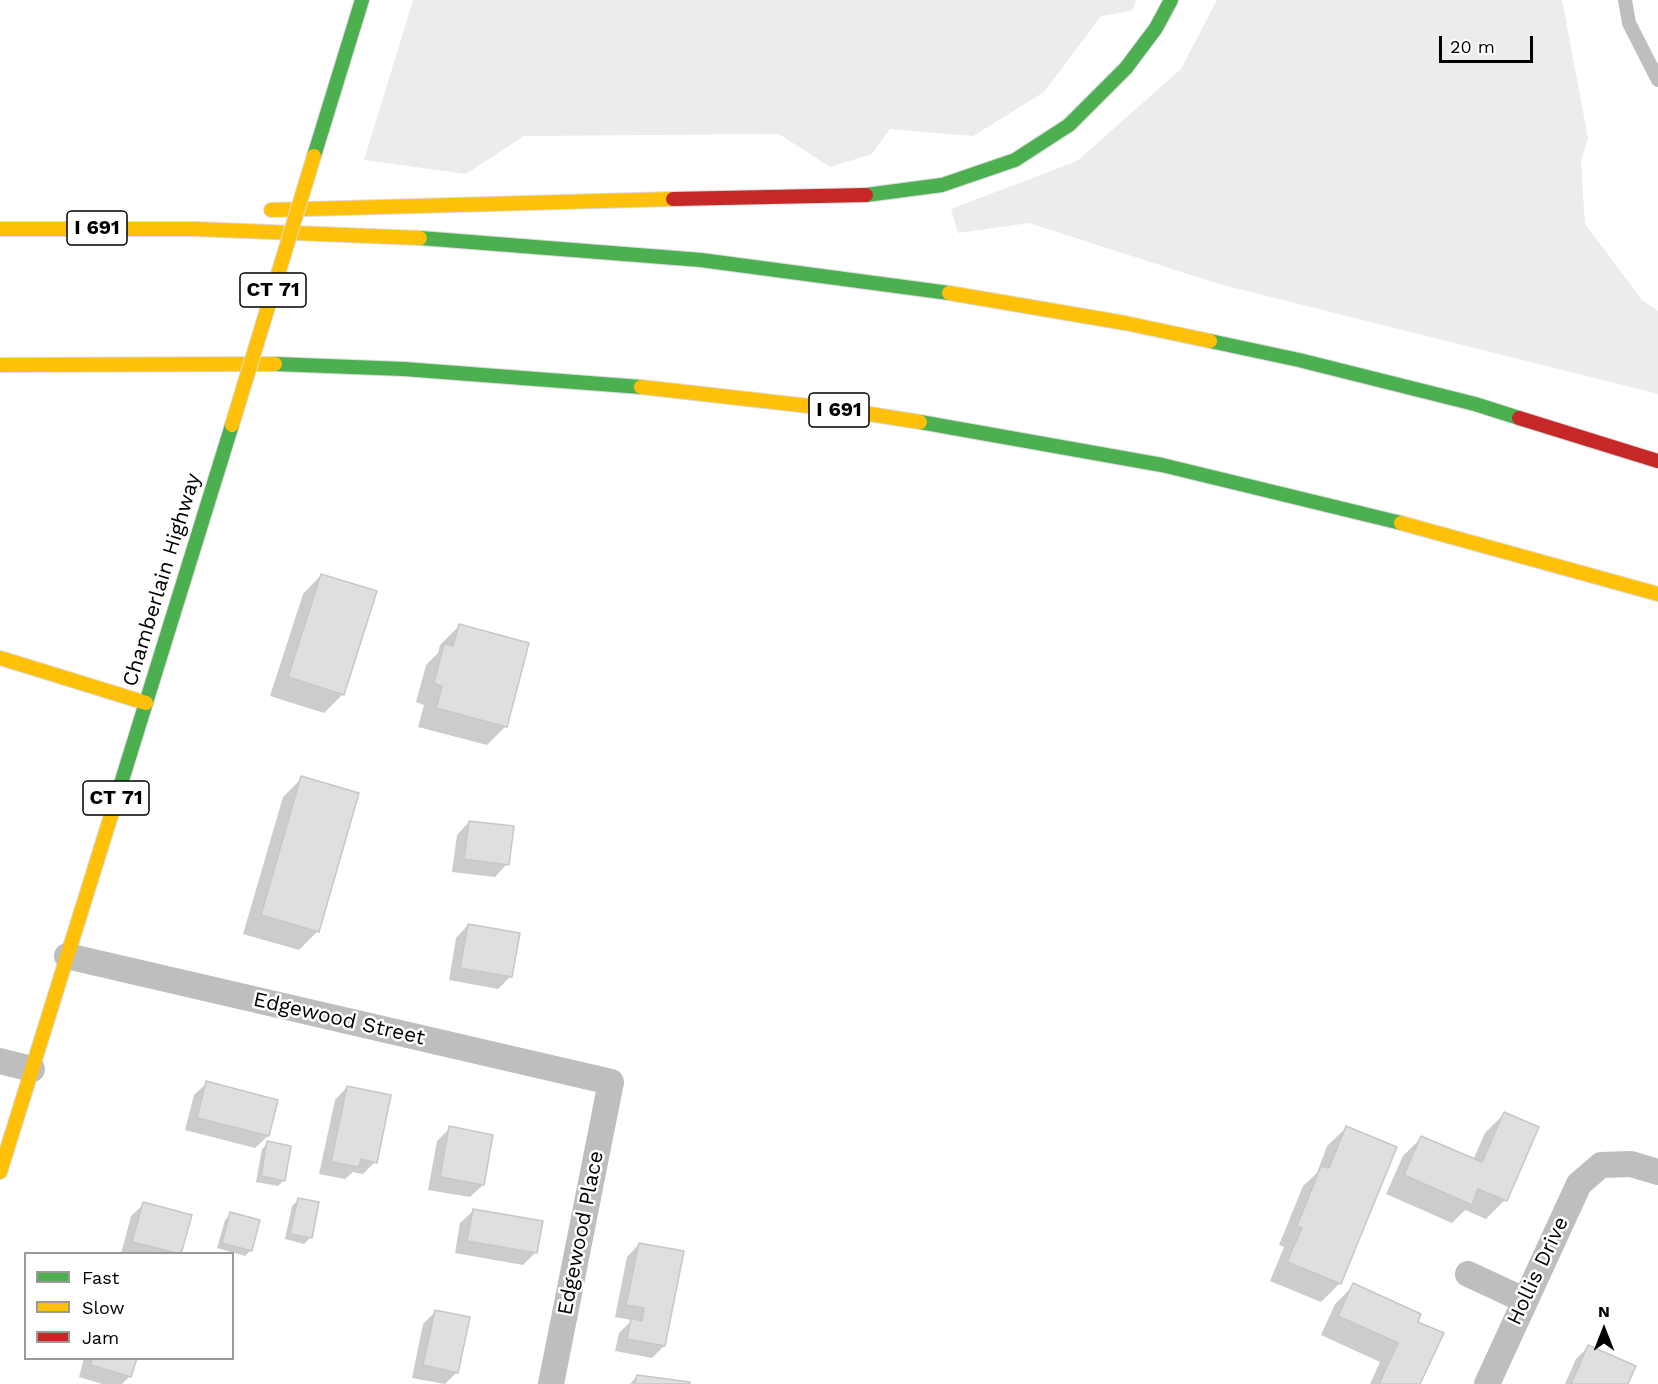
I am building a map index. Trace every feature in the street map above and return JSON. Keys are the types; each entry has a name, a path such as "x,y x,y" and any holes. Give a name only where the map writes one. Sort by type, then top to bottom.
{"main road":[{"name":"Chamberlain Highway","path":"0,1172 362,0"},
{"path":"257,212 596,200 835,198 898,193 942,185 1015,160 1069,125 1126,68 1151,35 1171,0"},
{"path":"195,229 240,216"},
{"name":"I 691","path":"0,229 195,229 383,235 575,248 827,275 965,294 1125,323 1359,375 1475,404 1658,461"},
{"name":"I 691","path":"0,365 224,363 404,369 630,386 855,412 1048,443 1214,477 1423,528 1658,594"},
{"path":"0,658 146,703"}],"street":[{"name":"Edgewood Street","path":"67,956 611,1082"},
{"path":"0,1061 32,1069"},
{"name":"Edgewood Place","path":"551,1384 611,1082"},
{"name":"Hollis Drive","path":"1487,1384 1579,1184 1601,1165 1631,1164 1658,1172"},
{"path":"1468,1274 1524,1300"}],"lane":[{"path":"1625,0 1629,23 1658,80"}],"shaded area":[{"path":"413,0 1136,0 1132,11 1101,16 1044,92 973,136 890,129 872,154 830,167 779,134 524,136 466,174 364,160"},
{"path":"1217,0 1562,0 1588,138 1581,161 1585,224 1642,300 1658,311 1658,394 1219,284 1029,223 958,233 951,209 1077,161 1181,69"}],"building":[{"path":"321,574 377,591 344,695 288,677"},
{"path":"459,624 529,643 507,727 436,708 442,686 434,683 444,644 453,646"},
{"path":"301,776 359,793 319,932 261,915"},
{"path":"469,821 514,826 509,865 464,859"},
{"path":"468,924 520,933 512,977 460,968"},
{"path":"206,1081 278,1100 269,1136 197,1118"},
{"path":"347,1086 391,1095 377,1163 361,1159 359,1167 331,1162"},
{"path":"1504,1112 1539,1127 1507,1201 1478,1189 1472,1205 1404,1175 1421,1136 1482,1162"},
{"path":"449,1126 493,1135 484,1185 440,1177"},
{"path":"1346,1126 1397,1147 1341,1284 1287,1262 1302,1228 1297,1226 1321,1166 1329,1168"},
{"path":"267,1141 291,1146 285,1181 261,1176"},
{"path":"298,1198 319,1202 312,1238 290,1234"},
{"path":"143,1202 192,1215 182,1252 132,1242"},
{"path":"473,1209 543,1221 537,1253 467,1241"},
{"path":"230,1212 260,1220 252,1251 222,1243"},
{"path":"639,1243 684,1251 665,1346 627,1339 631,1318 642,1321 644,1308 626,1305"},
{"path":"1353,1283 1421,1314 1418,1322 1444,1333 1420,1384 1379,1384 1398,1343 1338,1316"},
{"path":"435,1310 470,1317 458,1373 423,1365"},
{"path":"1588,1345 1636,1366 1628,1384 1571,1384"},
{"path":"92,1360 136,1360 131,1377 91,1365"},
{"path":"637,1375 690,1382 690,1384 635,1384"}],"traffic: fast":[{"path":"314,156 362,0"},
{"path":"866,195 942,185 1015,160 1069,125 1126,68 1156,28 1171,0"},
{"path":"420,238 701,260 949,293"},
{"path":"1210,341 1299,360 1475,404 1519,418"},
{"path":"275,364 404,369 641,387"},
{"path":"920,422 1162,465 1401,523"},
{"path":"114,806 232,425"}],"traffic: slow":[{"path":"232,425 314,156"},
{"path":"271,210 673,199"},
{"path":"0,229 195,229 420,238"},
{"path":"949,293 1125,323 1210,341"},
{"path":"0,365 275,364"},
{"path":"641,387 844,410 920,422"},
{"path":"1401,523 1658,594"},
{"path":"0,658 146,703"},
{"path":"0,1172 114,806"}],"traffic: jam":[{"path":"673,199 866,195"},
{"path":"1519,418 1658,461"}]}
